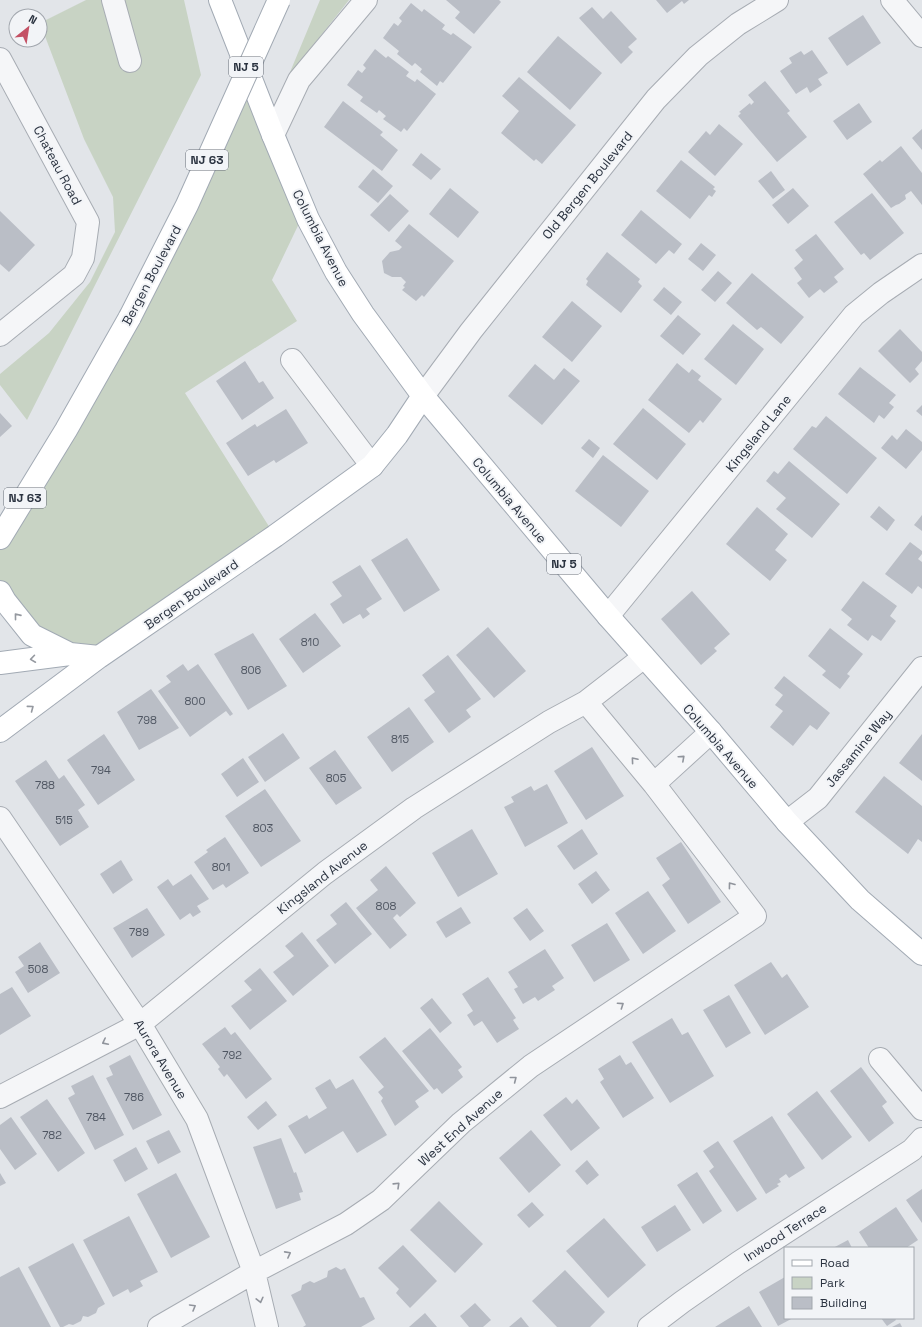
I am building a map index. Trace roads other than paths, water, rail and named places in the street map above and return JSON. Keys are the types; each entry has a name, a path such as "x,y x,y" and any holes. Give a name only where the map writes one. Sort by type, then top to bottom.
{"main road":[{"name":"Columbia Avenue","path":"220,0 308,219 336,272 363,314 423,396 608,616 711,732 787,822 860,900 920,952"},
{"name":"Bergen Boulevard","path":"0,538 66,430 130,316 187,205 278,0"},
{"name":"Bergen Boulevard","path":"0,731 99,657 282,532 372,466 397,435 423,396"},
{"path":"0,592 5,601 32,635 70,654"},
{"path":"0,663 70,654 99,657"}],"street":[{"path":"113,0 130,61"},
{"path":"273,135 299,80 366,0"},
{"name":"Old Bergen Boulevard","path":"423,396 470,331 656,99 698,56 738,24 776,0"},
{"path":"892,0 922,36"},
{"name":"Chateau Road","path":"0,58 88,222 83,258 74,275 0,335"},
{"name":"Kingsland Lane","path":"608,616 854,315 881,293 922,265"},
{"path":"292,360 372,466"},
{"name":"Kingsland Avenue","path":"0,1097 140,1024 325,873 414,808 549,722 586,702 644,657"},
{"name":"Jassamine Way","path":"787,822 818,798 922,668"},
{"path":"586,702 654,784 711,732"},
{"name":"West End Avenue","path":"159,1327 254,1272 346,1224 381,1200 461,1123 531,1066 755,916 654,784"},
{"name":"Aurora Avenue","path":"0,818 140,1024 197,1119 254,1272 267,1327"},
{"path":"880,1059 922,1109"},
{"name":"Inwood Terrace","path":"649,1327 677,1305 738,1263 912,1150 922,1139"}]}
